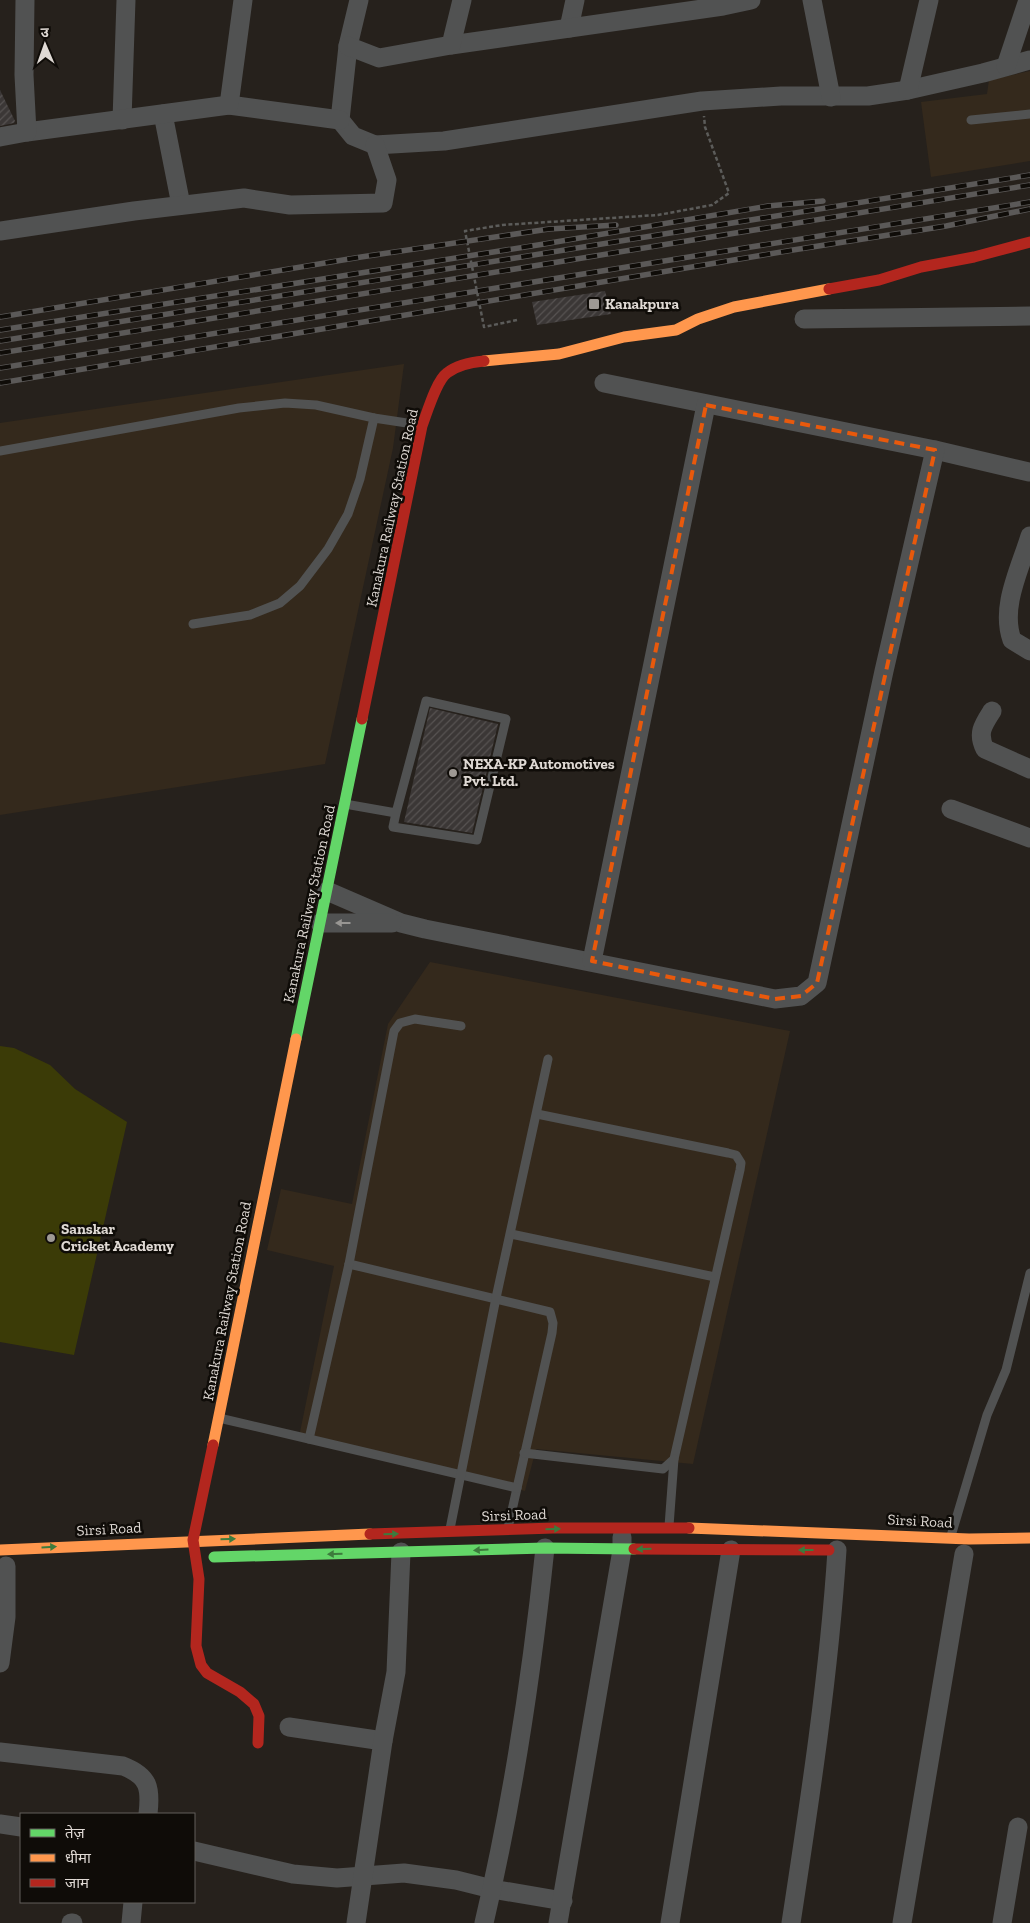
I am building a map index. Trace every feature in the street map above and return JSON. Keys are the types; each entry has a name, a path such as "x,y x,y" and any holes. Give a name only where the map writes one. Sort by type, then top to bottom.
{"street":[{"path":"25,0 24,75 27,132"},
{"path":"122,120 126,0"},
{"path":"229,105 242,0"},
{"path":"340,120 348,46 359,0"},
{"path":"451,45 462,0"},
{"path":"569,28 576,0"},
{"path":"348,46 379,58 451,45 498,40 569,28 679,6 751,0"},
{"path":"812,0 831,97"},
{"path":"908,90 929,0"},
{"path":"1006,66 1028,0"},
{"path":"0,137 229,105 340,120 353,136 375,145 444,141 702,101 781,96 868,96 908,90 982,74 1030,60"},
{"path":"164,114 181,205"},
{"path":"0,231 181,205 244,198 290,205 383,203 387,180 375,145"},
{"name":"Kanakura Railway Station Road","path":"258,1743 258,1713 253,1702 243,1694 214,1679 202,1666 196,1647 199,1583 192,1558 193,1540 422,426 432,399 446,373 472,362 559,354 624,337 676,330 698,319 734,307 879,280 921,267 968,258 1030,242"},
{"path":"804,319 1030,316"},
{"path":"604,383 935,450 1029,472"},
{"path":"592,961 706,405"},
{"path":"327,892 401,922 775,999 801,996 817,983 882,680 935,450"},
{"path":"1030,536 1008,610 1007,627 1012,640 1030,650"},
{"path":"992,711 981,728 980,739 985,749 1030,768"},
{"path":"951,809 1030,838"},
{"path":"320,923 401,922"},
{"path":"558,1923 622,1550 623,1528"},
{"name":"Sirsi Road","path":"6,1562 193,1540 449,1532 669,1528 951,1538 1030,1538"},
{"path":"484,1923 509,1799 536,1628 545,1548"},
{"path":"192,1558 545,1548 842,1550 792,1923"},
{"path":"670,1923 731,1550"},
{"path":"356,1923 383,1741 396,1672 401,1552"},
{"path":"902,1923 964,1554"},
{"path":"0,1662 6,1617 6,1562"},
{"path":"288,1727 383,1741"},
{"path":"0,1752 124,1766 138,1772 147,1783 148,1813"},
{"path":"0,1824 20,1827"},
{"path":"1002,1923 1018,1827"},
{"path":"195,1851 293,1874 337,1878 404,1873 456,1880 492,1889 562,1901"},
{"path":"131,1923 133,1903"}],"lane":[{"path":"971,120 1030,114"},
{"path":"0,451 239,408 285,403 316,405 422,426"},
{"path":"193,624 250,615 280,603 300,586 328,549 348,514 360,479 374,418"},
{"path":"426,701 506,719 477,840 393,828 396,813 426,701"},
{"path":"345,804 396,813"},
{"path":"309,1439 349,1264 394,1031 400,1022 415,1019 461,1026"},
{"path":"449,1532 496,1298 548,1059"},
{"path":"537,1114 736,1155 741,1163 674,1459 669,1528"},
{"path":"511,1234 715,1277"},
{"path":"349,1264 550,1312 554,1322 507,1531"},
{"path":"951,1538 987,1415 1006,1370 1030,1273"},
{"path":"219,1418 516,1488"},
{"path":"524,1453 663,1470 674,1459"}],"path":[{"path":"517,320 484,326 466,231 502,225 658,214 712,205 728,193 705,127 702,101"}],"highlighted area":[{"path":"706,405 935,450 817,983 801,996 775,999 592,961"}],"shaded area":[{"path":"1030,71 1030,161 931,177 921,102 987,94 989,80"},
{"path":"404,364 393,448 325,764 0,815 0,423"},
{"path":"430,962 790,1031 693,1464 536,1449 525,1491 299,1437 334,1266 267,1250 281,1189 352,1204 388,1024"},
{"name":"Sanskar Cricket Academy","path":"0,1046 14,1048 50,1065 75,1089 127,1122 74,1355 0,1342"}],"building":[{"path":"0,90 15,121 14,123 0,126"},
{"path":"605,291 611,314 537,325 532,302"},
{"name":"NEXA-KP Automotives Pvt. Ltd.","path":"430,708 498,724 472,833 404,822"}],"railway":[{"path":"0,341 1030,175"},
{"path":"0,353 1030,185"},
{"path":"0,330 544,244 768,206 823,201"},
{"path":"0,368 1030,202"},
{"path":"0,383 946,226 1030,209"},
{"path":"0,317 361,257 549,229 616,225"}],"traffic: fast":[{"path":"296,1039 362,719"},
{"path":"214,1557 545,1548 634,1549"}],"traffic: slow":[{"path":"484,361 559,354 624,337 676,330 698,319 734,307 829,289"},
{"path":"213,1445 296,1039"},
{"path":"689,1528 969,1539 1030,1538"},
{"path":"0,1550 370,1534"}],"traffic: jam":[{"path":"829,289 879,280 921,267 974,257 1030,242"},
{"path":"362,719 422,426 443,377 451,370 460,366 484,361"},
{"path":"213,1445 193,1540 199,1579 196,1646 201,1665 207,1673 240,1692 254,1704 259,1716 258,1743"},
{"path":"370,1534 554,1528 689,1528"},
{"path":"634,1549 829,1550"}],"place":[{"name":"Kanakpura","path":"594,304"},
{"name":"NEXA-KP Automotives Pvt. Ltd.","path":"453,773"},
{"name":"Sanskar Cricket Academy","path":"51,1238"}]}
